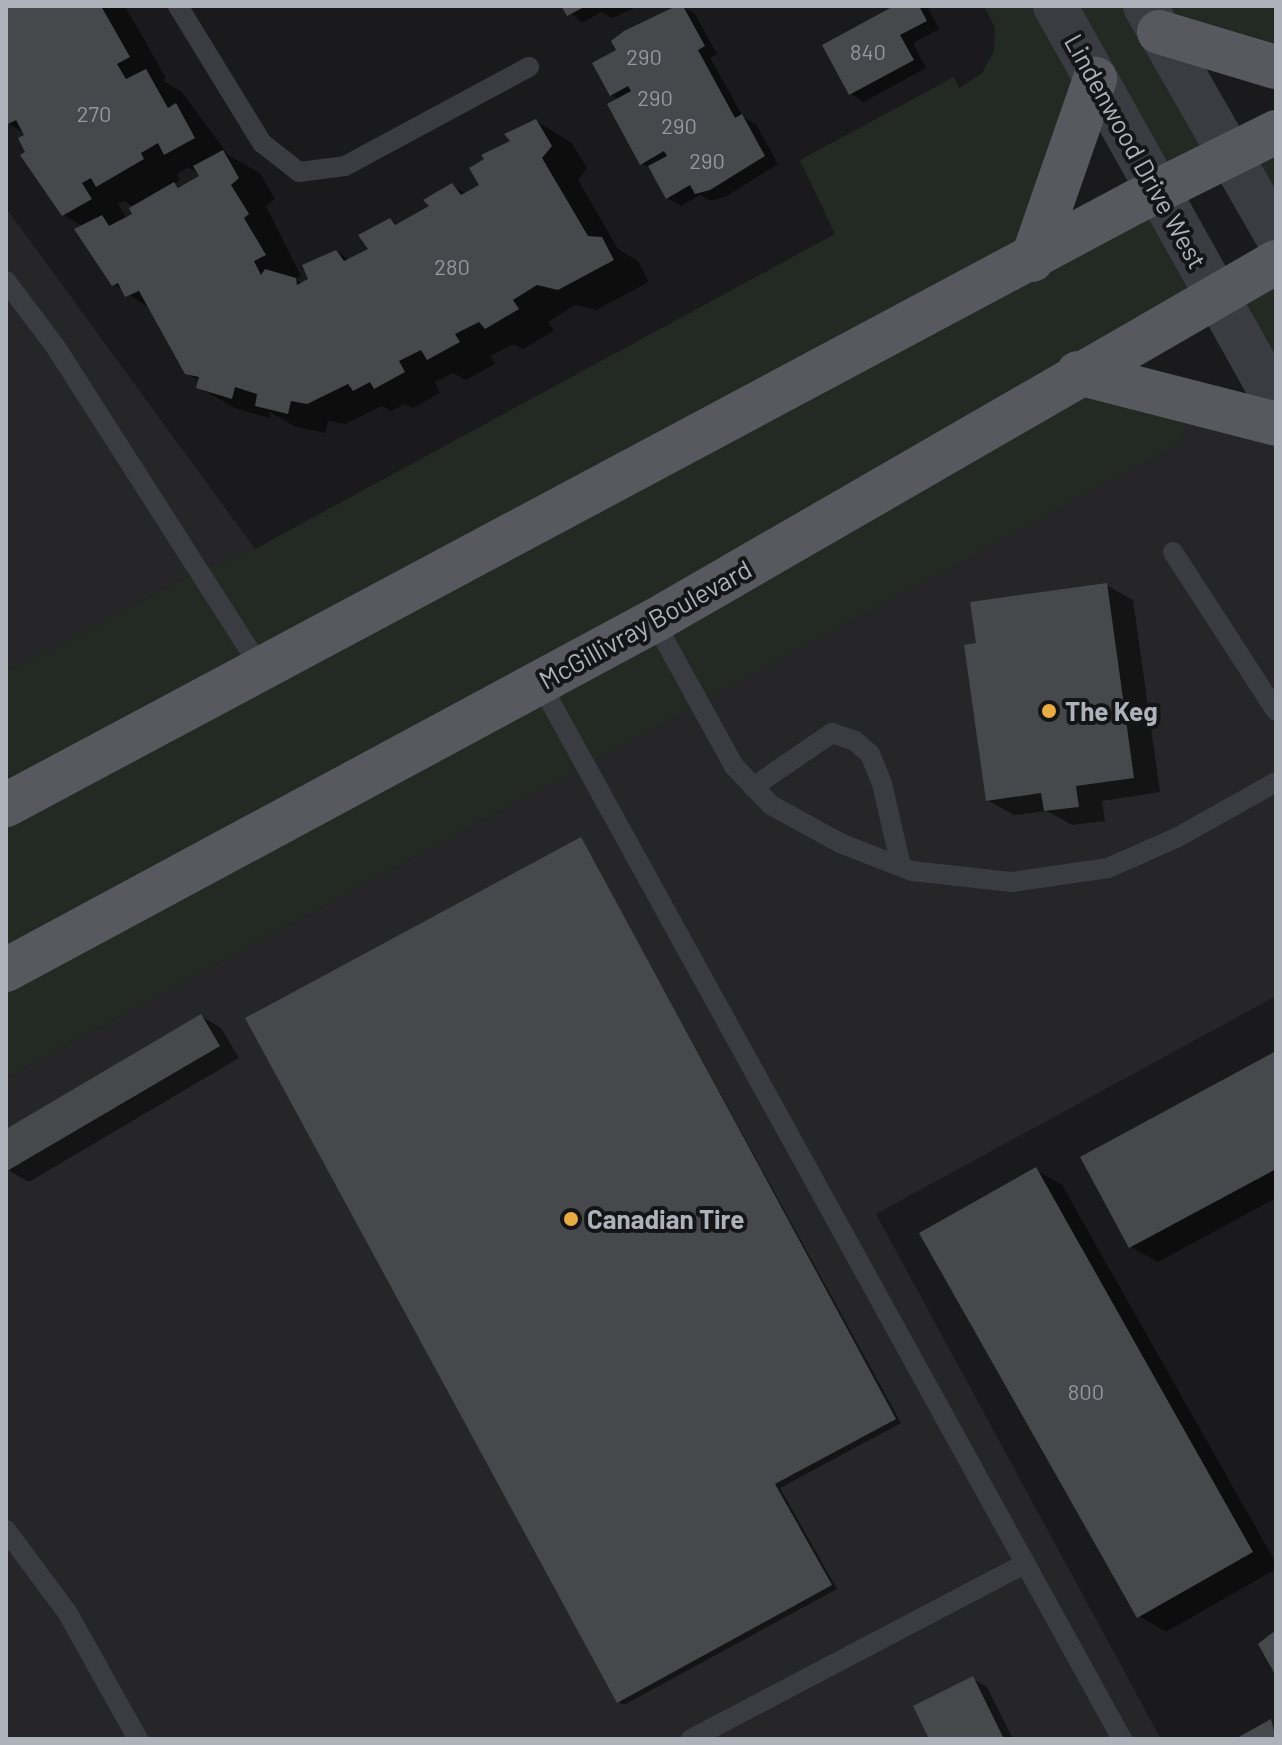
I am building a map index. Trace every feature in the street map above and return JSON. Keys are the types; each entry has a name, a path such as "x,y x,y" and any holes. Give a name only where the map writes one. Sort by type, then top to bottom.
{"main road":[{"path":"1152,19 1276,67"},
{"path":"1032,260 1095,79"},
{"path":"6,805 260,666 1276,132"},
{"name":"McGillivray Boulevard","path":"6,970 654,621 1078,373 1276,262"},
{"path":"1078,373 1276,424"}],"street":[{"name":"Lindenwood Drive West","path":"1055,6 1276,401"},
{"path":"1152,19 1276,235"}],"lane":[{"path":"178,6 262,143 299,172 345,166 529,67"},
{"path":"6,281 55,346 260,666"},
{"path":"1173,552 1276,711"},
{"path":"654,621 734,766 771,805 840,843 901,866 1012,882 1108,868 1178,837 1276,782"},
{"path":"540,683 1122,1739"},
{"path":"753,787 832,733 855,741 870,754 882,784 901,866"},
{"path":"6,1530 67,1612 138,1739"},
{"path":"691,1739 1025,1564"}],"shaded area":[{"path":"1276,6 1276,67 1161,33 1232,156 1158,193 1217,295 1276,262 1276,401 1217,296 1079,373 1190,400 1181,442 6,1078 6,672 200,571 255,549 835,234 800,160 954,77 959,88 982,73 994,51 995,28 985,8","holes":["1094,79 1157,193 1033,259"]},
{"path":"1276,132 1276,235 1232,156"},
{"path":"6,208 255,549 200,571 6,672"},
{"path":"1190,400 1276,424 1276,996 876,1214 1161,1739 6,1739 6,1078 1180,442"}],"building":[{"path":"6,6 101,6 130,57 117,64 126,79 146,69 168,108 176,103 195,138 164,155 158,143 141,153 144,159 96,187 91,178 82,183 92,199 62,216 20,155 25,152 18,138 24,135 16,120 6,125"},
{"path":"561,6 586,6 567,16"},
{"path":"676,6 683,6 705,46 698,50 735,118 742,114 765,156 710,190 695,194 690,185 666,199 648,166 667,156 664,151 640,165 607,104 631,91 628,86 610,96 592,63 616,50 611,41 624,31"},
{"path":"894,6 919,6 927,21 900,35 914,60 849,95 822,45"},
{"path":"536,119 552,146 542,158 588,236 602,237 614,260 558,290 537,285 513,300 519,309 485,329 479,322 455,334 460,342 427,360 421,350 399,361 405,372 374,389 370,382 353,391 348,384 307,404 291,401 288,414 255,406 257,394 235,387 232,399 196,388 199,377 185,374 139,291 125,297 118,283 112,286 74,229 102,215 109,226 132,214 129,208 174,182 178,188 199,176 193,166 223,150 239,178 231,185 249,214 244,218 266,255 254,261 261,275 265,269 296,278 297,285 308,279 302,265 336,250 344,261 368,249 358,235 390,218 395,225 429,206 423,200 452,183 461,195 479,185 469,168 484,159 481,155 510,141 504,134"},
{"name":"The Keg","path":"1107,583 1134,778 1076,786 1079,807 1044,811 1041,793 986,801 964,645 976,643 970,602"},
{"name":"Canadian Tire","path":"581,837 896,1419 775,1484 832,1585 617,1703 245,1018"},
{"path":"201,1014 220,1046 7,1171 6,1129"},
{"path":"1276,1051 1276,1169 1129,1248 1080,1157"},
{"path":"1036,1167 1253,1552 1137,1618 919,1233"},
{"path":"1276,1630 1276,1676 1258,1644"},
{"path":"973,1676 1004,1739 929,1739 913,1706"},
{"path":"1271,1719 1276,1739 1235,1739"}],"place":[{"name":"The Keg","path":"1049,711"},
{"name":"Canadian Tire","path":"571,1219"}]}
